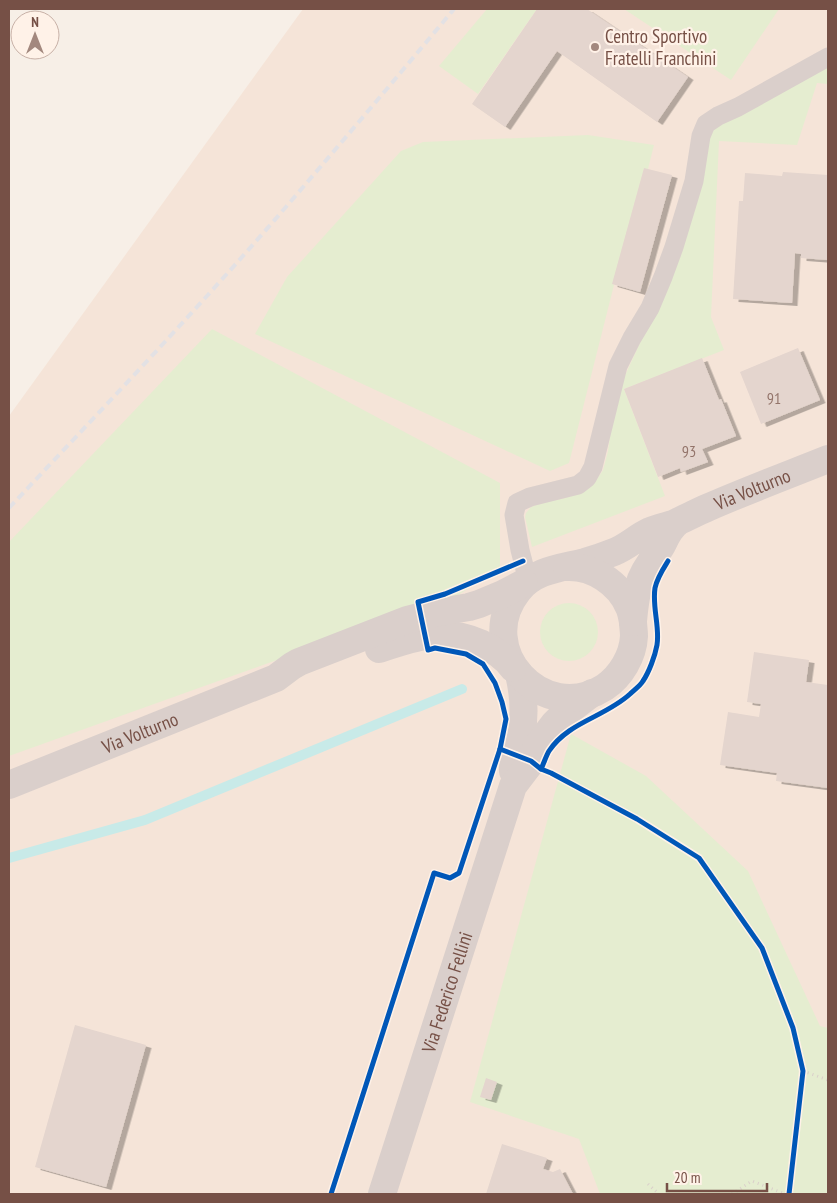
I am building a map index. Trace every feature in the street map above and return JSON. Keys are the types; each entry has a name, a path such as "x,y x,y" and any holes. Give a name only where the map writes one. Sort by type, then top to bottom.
{"street":[{"name":"Via Volturno","path":"9,785 272,680 280,676 295,663 407,620 469,607 503,594 541,573 555,568 606,555 646,533 828,459"},
{"name":"Via Volturno","path":"272,680 300,677 402,641 437,634 456,635 491,648 504,658 524,681 549,695 571,698 592,693 616,678 625,666 631,652 634,637 633,622 636,597 642,576 669,530 679,521"},
{"name":"Via Volturno","path":"555,568 585,569 600,575 612,583 622,594 633,622"},
{"name":"Via Volturno","path":"517,672 508,658 503,630 510,602 528,581"},
{"name":"Via Federico Fellini","path":"512,790 513,764 521,737 523,713 521,685 517,672"},
{"name":"Via Federico Fellini","path":"382,1194 512,790 548,731 563,715 592,693"}],"lane":[{"path":"528,581 514,515 517,503 530,497 578,485 587,478 593,467 618,366 650,308 674,247 694,181 701,136 706,124 828,57"}],"path":[{"path":"801,1062 803,1070 802,1080"},
{"path":"803,1070 828,1080"},
{"path":"732,1194 752,1181 785,1194"},
{"path":"648,1184 659,1194"},
{"path":"789,1194 790,1187"}],"shaded area":[{"path":"303,9 828,9 828,1194 9,1194 9,416"}],"green space":[{"path":"487,9 537,9 478,94 439,66"},
{"path":"624,9 779,9 731,80"},
{"path":"828,66 828,84 817,83 797,145 719,141 711,317 724,350 624,389 665,496 532,547 525,517 531,507 579,493 590,487 603,470 608,451 613,414 621,384 657,306 711,133 715,128"},
{"path":"588,135 654,145 648,169 644,169 613,284 569,463 550,471 255,334 287,277 401,151 423,142"},
{"path":"212,329 500,483 500,569 458,595 9,756 9,542"},
{"path":"569,603 580,605 590,611 596,621 598,632 596,643 590,653 580,659 569,661 558,659 548,653 542,643 540,632 542,621 548,611 558,605"},
{"path":"571,734 646,776 748,871 820,1026 828,1028 828,1194 600,1194 579,1139 470,1102"}],"building":[{"path":"537,9 587,9 688,77 657,122 557,51 505,127 472,104"},
{"path":"644,168 672,175 640,292 612,284"},
{"path":"783,172 828,175 828,260 801,258 801,254 795,253 792,303 733,299 739,201 743,201 745,173 782,176"},
{"path":"798,348 820,400 761,424 740,372"},
{"path":"702,358 736,436 702,449 708,462 681,472 680,468 658,477 624,389"},
{"path":"754,652 809,660 806,682 828,685 828,788 776,781 777,773 720,765 728,712 759,717 761,704 747,702"},
{"path":"75,1025 146,1045 106,1187 35,1167"},
{"path":"486,1078 497,1082 491,1100 480,1097"},
{"path":"502,1144 547,1158 543,1169 553,1172 560,1169 573,1194 486,1194"}],"waterway":[{"path":"9,858 145,820 462,689"}],"railway":[{"path":"9,508 148,360 251,246 349,134 454,9"}],"cycle path":[{"path":"331,1194 434,873 450,878 459,873 500,749 506,719 495,683 483,664 466,654 435,648 428,650 418,602 445,594 523,561"},
{"path":"541,769 549,751 566,733 620,702 643,681 652,664 658,638 654,602 655,588 668,561"},
{"path":"500,749 531,761 541,769 637,819 699,858 762,948 793,1028 803,1071 789,1194"}],"place":[{"name":"Centro Sportivo Fratelli Franchini","path":"595,47"}]}
